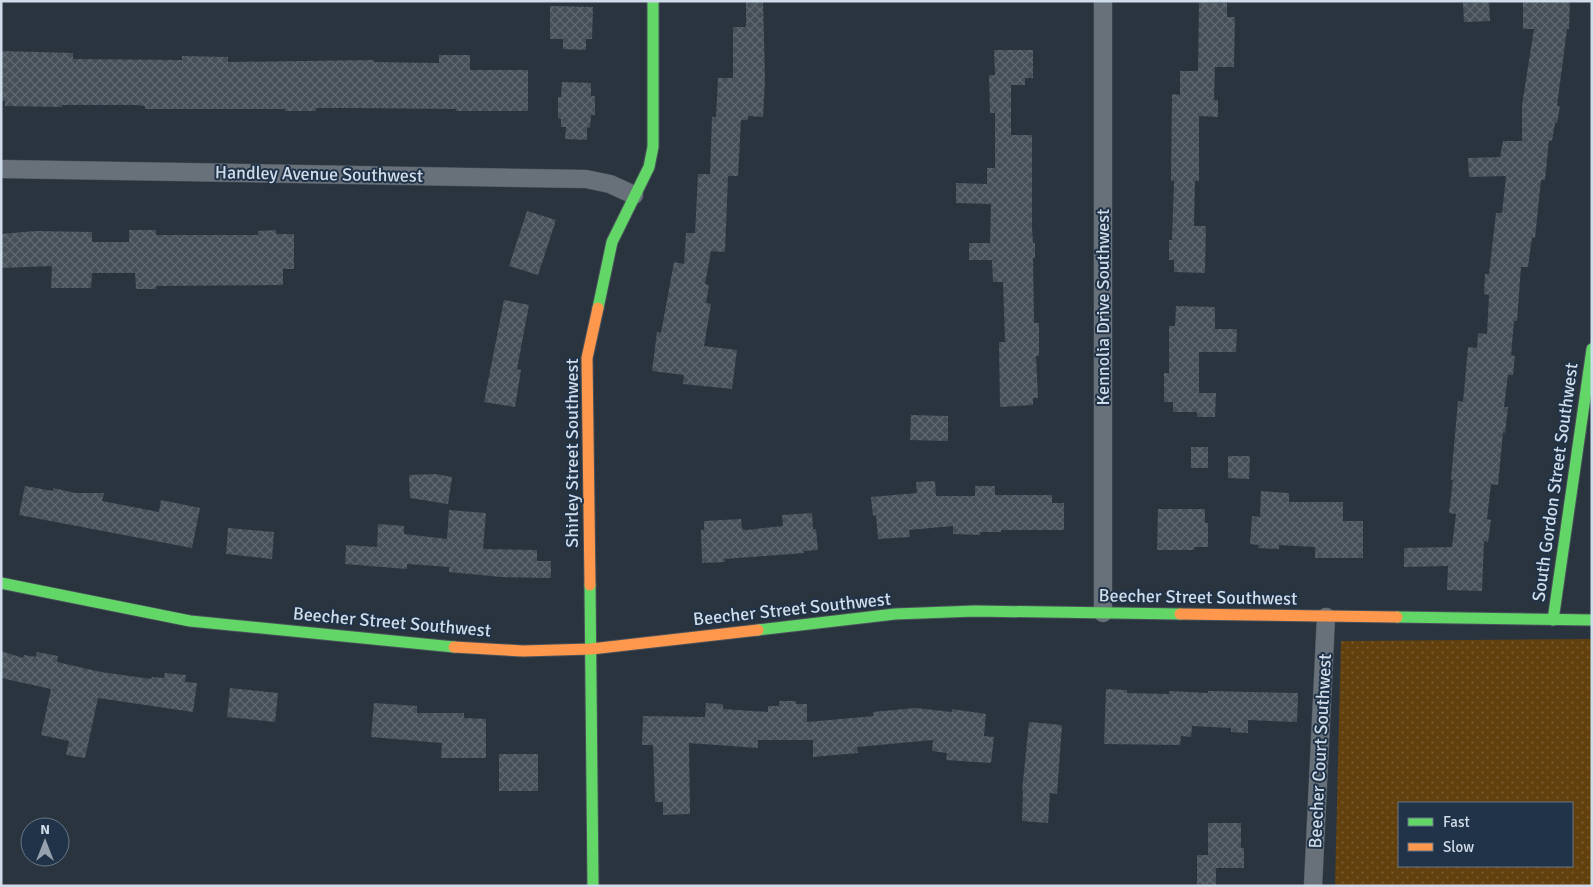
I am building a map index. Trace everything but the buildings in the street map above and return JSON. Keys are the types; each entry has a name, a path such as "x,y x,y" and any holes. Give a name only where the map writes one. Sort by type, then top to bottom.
{"street":[{"name":"Shirley Street Southwest","path":"592,886 587,358 612,242 649,167 653,147 654,1"},
{"name":"Kennolia Drive Southwest","path":"1103,1 1103,613"},
{"name":"Handley Avenue Southwest","path":"1,169 586,179 610,184 634,195"},
{"name":"South Gordon Street Southwest","path":"1553,620 1592,349"},
{"name":"Beecher Street Southwest","path":"1,582 21,588 190,621 428,645 523,651 591,650 895,614 975,611 1592,620"},
{"name":"Beecher Court Southwest","path":"1313,886 1326,617"}],"shaded area":[{"path":"1592,639 1592,886 1335,886 1341,641"}],"traffic: fast":[{"path":"598,308 612,242 649,167 653,147 653,1"},
{"path":"1553,620 1592,349"},
{"path":"1,583 190,621 454,647"},
{"path":"590,585 593,886"},
{"path":"758,630 895,614 975,611 1180,614"},
{"path":"1397,617 1592,620"}],"traffic: slow":[{"path":"590,585 587,358 598,308"},
{"path":"1180,614 1397,617"},
{"path":"454,647 523,651 591,649 758,630"}]}
